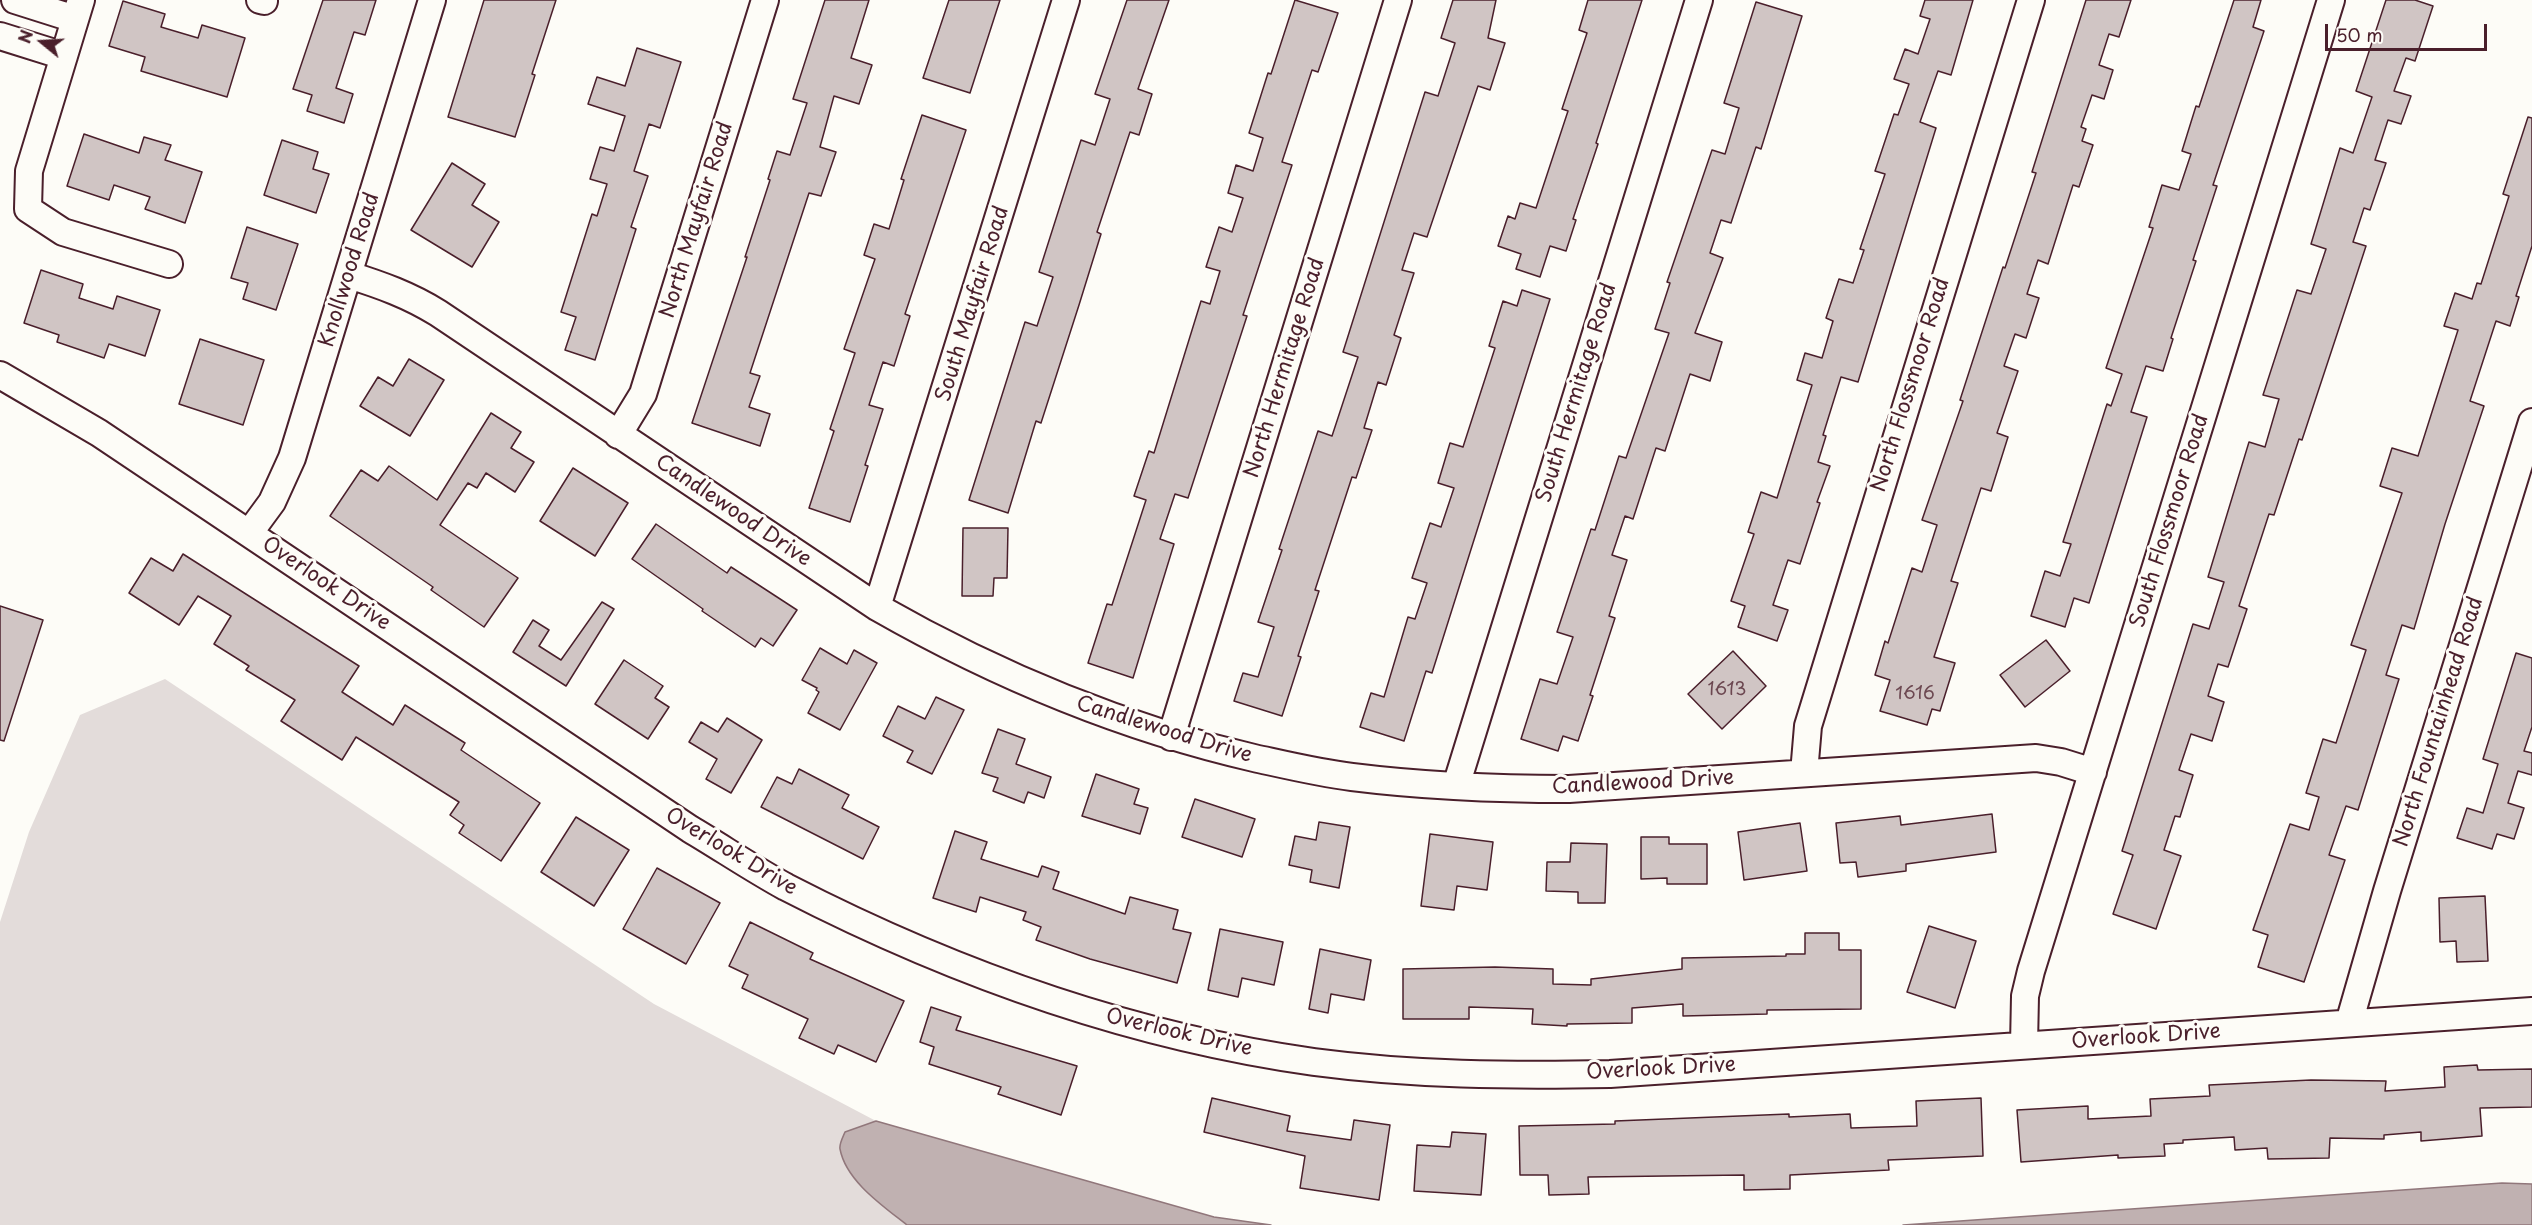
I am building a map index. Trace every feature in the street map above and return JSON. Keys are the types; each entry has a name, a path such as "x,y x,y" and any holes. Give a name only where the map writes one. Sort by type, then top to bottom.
{"street":[{"path":"15,0 78,10 29,171 28,209 63,232 169,264"},
{"name":"Knollwood Road","path":"250,532 272,502 292,458 432,0"},
{"name":"North Mayfair Road","path":"618,435 643,394 765,0"},
{"name":"South Mayfair Road","path":"877,607 1066,0"},
{"name":"North Hermitage Road","path":"1171,737 1398,0"},
{"name":"South Hermitage Road","path":"1456,786 1699,0"},
{"name":"North Flossmoor Road","path":"1804,773 1808,726 2031,0"},
{"name":"South Flossmoor Road","path":"2024,1045 2025,996 2031,971 2331,0"},
{"path":"0,36 64,56"},
{"name":"Candlewood Drive","path":"349,275 388,286 422,303 877,607 942,644 1013,678 1171,737 1350,777 1456,786 1569,789 2036,758 2061,762 2093,772"},
{"name":"Overlook Drive","path":"1,377 99,433 250,532 690,829 784,885 883,934 963,969 1050,1000 1162,1032 1314,1062 1403,1071 1509,1076 1610,1074 2532,1011"},
{"name":"North Fountainhead Road","path":"2349,1023 2387,891 2532,422"}],"shaded area":[{"path":"165,679 654,1004 876,1121 1214,1217 1271,1225 0,1225 0,922 29,832 80,715"},
{"path":"876,1121 1214,1217 1271,1225 907,1225 858,1182 844,1161 840,1149 845,1132"},
{"path":"2502,1183 2532,1184 2532,1225 1903,1225"}],"building":[{"path":"323,0 376,0 365,35 354,32 336,88 353,94 344,123 307,111 312,95 293,89"},
{"path":"484,0 556,0 515,137 448,117"},
{"path":"825,0 869,0 851,58 872,65 859,104 834,96 820,147 836,152 821,196 809,193 750,373 760,376 749,407 770,414 760,446 692,423 747,257 745,257 777,151 790,155 807,103 793,99"},
{"path":"949,0 1000,0 970,93 923,78"},
{"path":"1127,0 1169,0 1138,89 1152,94 1139,135 1130,132 1097,232 1101,234 1079,305 1041,423 1036,421 1008,513 969,500 1025,322 1037,326 1053,277 1039,272 1081,140 1095,145 1110,99 1095,94"},
{"path":"1295,0 1338,13 1318,72 1312,70 1282,162 1292,165 1243,315 1247,316 1188,498 1175,494 1160,539 1174,544 1133,678 1088,663 1107,604 1112,605 1146,500 1134,496 1149,451 1154,453 1201,301 1210,304 1220,271 1206,267 1219,227 1232,232 1243,198 1228,193 1236,165 1253,171 1263,138 1249,133"},
{"path":"1453,0 1496,0 1488,38 1505,43 1490,90 1478,86 1427,237 1414,233 1402,270 1414,273 1394,335 1401,338 1386,385 1378,382 1364,428 1372,430 1356,478 1352,477 1315,590 1319,591 1282,716 1234,701 1243,673 1258,677 1274,627 1258,622 1282,550 1279,549 1318,431 1332,436 1358,357 1343,352 1425,92 1438,96 1455,43 1441,38"},
{"path":"1588,0 1642,0 1596,143 1598,144 1573,219 1576,220 1566,251 1550,246 1540,277 1516,269 1521,254 1498,246 1508,216 1515,219 1520,203 1536,208 1568,111 1562,109 1587,33 1579,30"},
{"path":"1925,0 1973,0 1951,75 1938,71 1920,122 1936,128 1858,382 1841,377 1823,435 1826,436 1818,462 1830,466 1817,502 1820,503 1800,564 1788,560 1773,605 1788,610 1777,641 1738,627 1745,606 1731,601 1754,534 1748,532 1761,492 1777,498 1812,385 1797,380 1805,353 1822,358 1833,321 1826,318 1839,279 1853,283 1864,250 1860,249 1885,174 1875,171 1894,114 1898,115 1909,84 1894,79 1905,49 1918,54 1930,19 1920,16"},
{"path":"2086,0 2131,0 2119,37 2109,34 2099,65 2113,70 2104,99 2092,95 2081,127 2086,129 2082,141 2093,145 2079,187 2073,185 2048,264 2038,260 2027,294 2039,298 2026,338 2015,334 2004,366 2018,371 1997,433 2008,437 1991,491 1981,488 1951,581 1958,583 1934,657 1955,663 1940,711 1932,709 1927,725 1880,711 1890,680 1875,675 1885,641 1888,643 1912,568 1922,572 1937,525 1922,520 1963,401 1960,400 2003,267 2005,268 2036,173 2032,172"},
{"path":"2234,0 2261,0 2253,27 2264,31 2213,185 2217,186 2193,260 2196,261 2171,338 2173,339 2163,371 2146,366 2131,412 2147,417 2089,603 2074,598 2065,627 2031,616 2045,571 2060,576 2071,544 2063,542 2107,404 2111,406 2122,374 2106,368 2153,228 2149,227 2162,185 2179,190 2191,154 2182,151"},
{"path":"2386,0 2415,0 2433,6 2415,61 2406,58 2394,91 2411,96 2401,124 2388,120 2375,160 2386,163 2370,210 2364,208 2353,242 2366,246 2302,440 2299,439 2274,515 2269,514 2239,606 2247,609 2228,667 2218,664 2208,696 2224,702 2212,741 2191,734 2179,770 2193,775 2180,817 2175,816 2164,850 2181,856 2156,929 2113,914 2133,855 2122,851 2193,624 2209,629 2224,582 2208,577 2249,442 2265,447 2279,399 2263,395 2297,290 2311,294 2326,249 2311,244 2340,148 2353,153 2372,97 2356,91"},
{"path":"123,1 165,14 161,27 198,38 202,25 245,38 227,97 141,71 145,57 109,46"},
{"path":"1756,2 1802,16 1761,149 1756,147 1731,223 1721,220 1710,253 1723,258 1695,333 1722,342 1710,381 1690,374 1665,451 1656,448 1633,519 1625,516 1612,555 1627,560 1609,616 1615,618 1590,695 1593,696 1578,741 1563,736 1558,751 1521,739 1540,679 1557,684 1573,637 1557,632 1591,529 1595,530 1619,456 1626,458 1669,333 1655,329 1670,283 1667,282 1712,150 1725,154 1739,108 1724,103"},
{"path":"637,48 681,62 660,128 649,124 634,171 648,176 631,227 636,229 595,360 565,350 576,317 561,312 592,214 597,216 607,184 590,179 600,147 614,151 625,116 588,104 597,77 625,86"},
{"path":"922,115 966,130 905,314 910,316 894,366 883,362 869,405 883,409 850,522 809,508 834,431 830,429 855,353 844,349 875,259 864,255 874,224 889,229 904,180 901,179"},
{"path":"2528,117 2532,118 2532,246 2516,296 2519,297 2510,326 2496,321 2470,401 2484,406 2445,524 2414,629 2402,625 2386,675 2399,679 2358,810 2346,806 2329,855 2345,860 2304,982 2258,967 2268,935 2253,930 2290,824 2309,830 2319,797 2306,793 2323,739 2336,743 2366,650 2351,645 2402,493 2380,486 2392,448 2418,456 2458,330 2444,326 2455,293 2472,299 2477,283 2481,284 2509,196 2503,194"},
{"path":"84,134 139,153 144,137 171,145 165,160 202,172 185,223 145,209 150,197 114,185 109,200 67,186"},
{"path":"282,140 318,152 313,169 329,174 316,213 264,195"},
{"path":"452,163 485,184 472,205 499,222 472,267 411,230"},
{"path":"247,227 298,244 276,310 243,299 248,283 231,278"},
{"path":"41,270 83,284 79,298 113,309 117,296 160,310 145,356 109,344 104,358 57,342 59,335 24,323"},
{"path":"1522,290 1550,299 1432,673 1426,671 1404,741 1360,727 1371,693 1384,697 1408,617 1415,619 1427,583 1412,578 1430,523 1441,527 1454,488 1438,483 1450,443 1463,447 1495,348 1489,346 1503,301 1517,306"},
{"path":"200,339 264,360 243,425 179,404"},
{"path":"409,359 444,380 410,436 360,406 378,377 393,386"},
{"path":"491,413 521,432 511,448 534,462 515,492 486,473 477,488 468,483 440,525 518,578 484,627 431,590 433,587 330,516 361,470 378,481 389,466 437,500"},
{"path":"573,468 628,503 595,556 540,521"},
{"path":"656,524 727,573 731,567 797,610 773,646 761,638 755,647 632,559"},
{"path":"963,528 1008,528 1007,578 994,578 993,596 962,596"},
{"path":"183,554 359,666 342,692 393,725 405,705 465,743 461,750 540,803 501,861 459,833 464,825 450,815 459,802 356,737 342,760 281,721 295,700 246,670 249,666 214,644 231,616 198,596 179,625 129,593 151,558 173,571"},
{"path":"602,602 614,609 566,686 513,652 533,620 549,630 539,646 561,660"},
{"path":"0,606 43,620 4,741 0,740"},
{"path":"2046,640 2070,671 2025,707 2000,675"},
{"path":"820,648 847,664 854,650 877,663 840,730 808,713 819,692 817,688 802,680"},
{"path":"1733,651 1766,686 1722,729 1688,694"},
{"path":"2516,653 2532,658 2532,727 2524,751 2532,753 2532,775 2518,771 2508,803 2524,808 2514,839 2497,834 2492,849 2457,838 2467,808 2483,813 2498,764 2483,759"},
{"path":"624,660 663,686 655,698 669,707 648,739 595,704"},
{"path":"936,697 964,710 932,774 907,762 913,751 883,736 898,706 925,719"},
{"path":"727,718 762,740 731,793 706,779 717,759 689,742 701,722 718,732"},
{"path":"998,729 1025,739 1016,764 1051,777 1044,798 1028,792 1024,803 993,791 998,778 982,773"},
{"path":"799,769 849,795 842,808 879,827 863,859 761,807 777,777 792,784"},
{"path":"1096,774 1139,789 1134,804 1148,808 1140,834 1082,816"},
{"path":"1195,799 1255,819 1242,857 1182,837"},
{"path":"1992,814 1996,852 1906,864 1906,871 1858,877 1856,862 1840,863 1836,823 1900,816 1901,825"},
{"path":"576,817 629,850 594,906 541,872"},
{"path":"1319,822 1350,827 1339,888 1310,882 1312,870 1289,865 1295,836 1316,840"},
{"path":"1800,823 1807,871 1744,880 1738,832"},
{"path":"955,831 987,842 981,859 1038,877 1042,866 1059,872 1053,889 1125,914 1130,897 1178,910 1173,929 1191,933 1177,983 1090,959 1036,940 1041,927 1023,920 1026,912 980,897 976,912 933,898"},
{"path":"1430,834 1493,842 1487,890 1457,886 1454,910 1421,906"},
{"path":"1641,837 1669,837 1669,844 1707,844 1707,884 1667,884 1667,878 1641,879"},
{"path":"1571,843 1607,844 1605,903 1578,903 1578,892 1546,891 1547,862 1570,862"},
{"path":"657,868 720,903 686,964 623,929"},
{"path":"2485,896 2488,961 2457,962 2456,941 2440,942 2439,898"},
{"path":"750,922 813,953 810,959 904,1001 876,1062 838,1045 834,1054 799,1038 808,1019 742,988 748,975 729,966"},
{"path":"1929,926 1976,941 1955,1008 1907,992"},
{"path":"1220,929 1283,942 1274,985 1242,978 1238,997 1208,990"},
{"path":"1805,933 1839,933 1839,950 1861,950 1861,1009 1767,1010 1767,1014 1683,1016 1683,1004 1632,1008 1632,1023 1567,1024 1567,1026 1532,1024 1533,1009 1469,1007 1469,1019 1403,1019 1403,969 1495,967 1553,969 1553,984 1591,985 1591,979 1682,969 1682,958 1805,954"},
{"path":"1320,949 1371,960 1364,1000 1331,994 1328,1013 1309,1009"},
{"path":"931,1007 961,1017 956,1030 1077,1066 1061,1115 998,1094 1001,1087 929,1064 934,1047 920,1042"},
{"path":"2477,1065 2478,1070 2532,1069 2532,1107 2480,1108 2482,1136 2421,1141 2421,1132 2384,1135 2384,1139 2330,1138 2329,1158 2268,1159 2267,1148 2235,1150 2234,1137 2183,1140 2183,1143 2164,1144 2165,1156 2118,1158 2118,1155 2021,1162 2017,1110 2088,1106 2088,1119 2151,1116 2150,1099 2210,1096 2209,1085 2311,1080 2386,1081 2385,1091 2445,1087 2444,1067"},
{"path":"1212,1098 1290,1116 1287,1131 1351,1140 1354,1120 1390,1125 1379,1200 1300,1188 1305,1156 1204,1132"},
{"path":"1981,1098 1983,1156 1888,1160 1889,1170 1790,1175 1790,1189 1744,1190 1744,1175 1588,1177 1589,1194 1549,1195 1548,1175 1520,1175 1519,1126 1615,1124 1615,1121 1789,1114 1789,1117 1850,1114 1851,1128 1917,1126 1916,1101"},
{"path":"1452,1132 1486,1134 1481,1195 1414,1191 1417,1145 1450,1147"}]}
